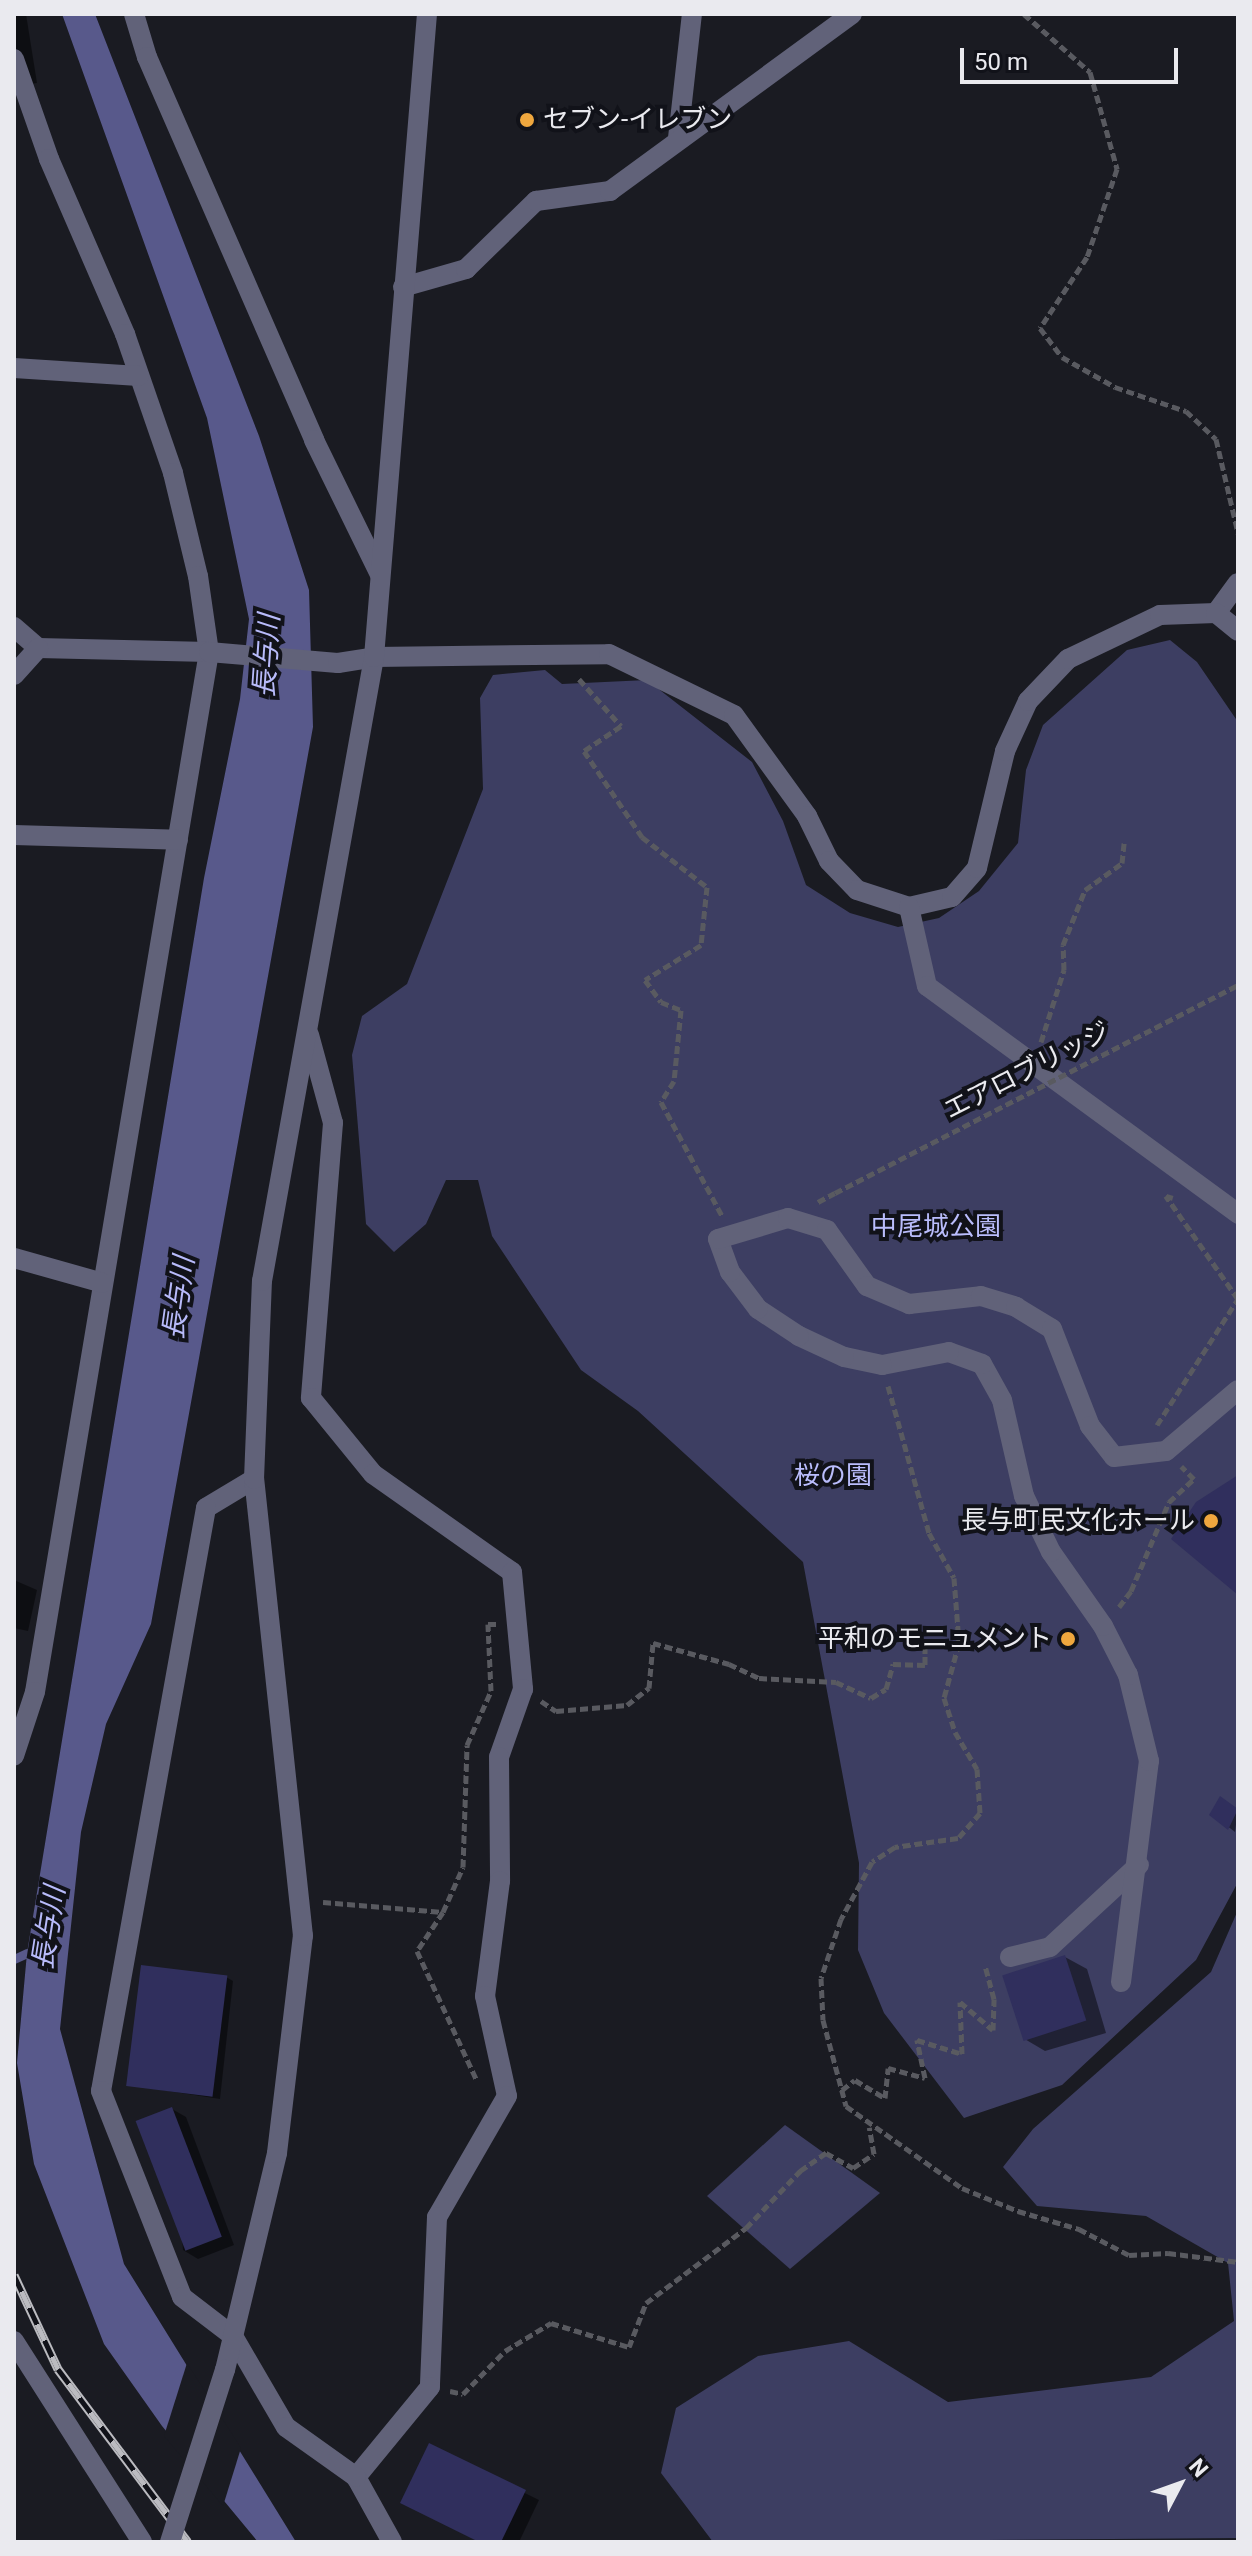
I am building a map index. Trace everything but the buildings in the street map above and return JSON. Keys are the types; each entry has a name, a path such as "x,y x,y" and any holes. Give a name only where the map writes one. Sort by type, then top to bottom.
{"street":[{"path":"134,14 147,57 314,440 380,575"},
{"path":"170,2542 225,2370 277,2153 303,1936 254,1479 262,1281 374,657 427,14"},
{"path":"678,138 692,14"},
{"path":"403,287 466,269 536,201 610,191 678,138 728,109 852,14"},
{"path":"14,59 49,159 139,376 173,473 198,576 209,652 35,1692 14,1756"},
{"path":"14,368 139,376"},
{"path":"1216,613 1238,583"},
{"path":"14,627 38,648 209,652 338,663 374,657 609,654 734,715 807,816 829,861 857,890 909,907 952,897 977,868 1005,751 1028,701 1068,659 1160,615 1216,613 1238,631"},
{"path":"14,675 38,648"},
{"path":"14,835 178,840"},
{"path":"909,907 927,986 1030,1064 1148,1144 1238,1214"},
{"path":"308,1030 333,1123 311,1398 373,1474 512,1572 523,1689 499,1757 500,1881 485,1996 507,2096 437,2217 430,2387 356,2477"},
{"path":"1121,1982 1139,1865 1149,1761 1128,1675 1103,1626 1051,1552 1024,1496 1002,1400 982,1364 949,1352 882,1365 821,1347 758,1309 730,1272 718,1239 788,1218 827,1230 867,1286 909,1304 981,1296 1016,1307 1052,1329 1090,1426 1114,1457 1166,1451 1238,1390"},
{"path":"14,1258 103,1283"},
{"path":"254,1479 206,1508 101,2091 182,2297 233,2336 286,2427 356,2477 392,2542"},
{"path":"1010,1957 1050,1947 1139,1865"},
{"path":"14,2341 142,2542"}],"path":[{"path":"1024,14 1090,72 1117,169 1087,257 1040,328 1062,357 1115,387 1186,411 1216,439 1238,533"},
{"path":"565,656 589,694 621,726 584,751 642,837 707,887 701,945 645,980 661,1002 681,1010 674,1081 661,1102 731,1235"},
{"path":"1030,1064 1050,1023 1064,970 1063,945 1085,890 1122,863 1124,843"},
{"name":"エアロブリッジ","path":"835,1193 1238,985"},
{"path":"1103,1626 1131,1591 1169,1502 1194,1479 1154,1434 1161,1414 1238,1299 1166,1196 1177,1200"},
{"path":"882,1365 929,1533 954,1578 959,1643 944,1698 955,1732 977,1769 980,1813 958,1838 895,1847 872,1862 841,1919 821,1978 823,2020 846,2106 869,2126 962,2188 1079,2229 1129,2255 1168,2253 1238,2262"},
{"path":"497,2113 486,2102 417,1951 443,1912 463,1867 467,1745 491,1691 488,1624 517,1622"},
{"path":"523,1689 556,1711 627,1705 649,1688 653,1643 729,1664 759,1678 836,1682 871,1698 886,1689 893,1664 925,1665 925,1646 959,1643"},
{"path":"299,1900 443,1912"},
{"path":"842,2090 855,2080 885,2098 888,2068 925,2078 917,2040 962,2054 960,2002 993,2030 994,1999"},
{"path":"430,2387 463,2394 505,2351 551,2323 629,2347 646,2303 746,2228 800,2171 826,2153 853,2168 874,2154 869,2126"}],"green space":[{"name":"中尾城公園","path":"1170,640 1197,662 1238,722 1238,1882 1196,1960 1062,2085 964,2118 884,2013 858,1950 859,1863 803,1562 638,1411 581,1370 492,1236 478,1180 446,1180 426,1224 394,1252 366,1224 352,1055 362,1016 407,984 483,789 480,698 493,675 545,670 562,684 647,680 752,762 783,821 806,885 850,913 898,927 939,918 979,891 1018,843 1026,770 1043,725 1127,650"},
{"path":"1238,1910 1238,2538 713,2542 661,2473 676,2408 758,2356 849,2341 948,2402 1151,2377 1234,2321 1228,2263 1146,2216 1037,2206 1003,2167 1033,2129 1211,1972"},
{"path":"785,2125 880,2193 790,2269 707,2196"}],"water":[{"name":"長与川","path":"62,14 95,14 259,436 309,590 313,727 151,1624 106,1724 81,1832 60,2029 124,2264 296,2542 258,2542 162,2426 104,2344 34,2164 17,2063 27,1953 204,878 240,699 249,619 207,418"}],"pier":[{"path":"187,2363 241,2448 223,2506 164,2436"}],"waterway":[{"name":"長与川","path":"14,1959 27,1953"}],"railway":[{"path":"14,2275 58,2369 188,2542"}],"place":[{"name":"セブン-イレブン","path":"527,120"},
{"name":"長与町民文化ホール","path":"1211,1521"},
{"name":"平和のモニュメント","path":"1068,1639"}],"park label":[{"name":"桜の園","path":"833,1476"}]}
